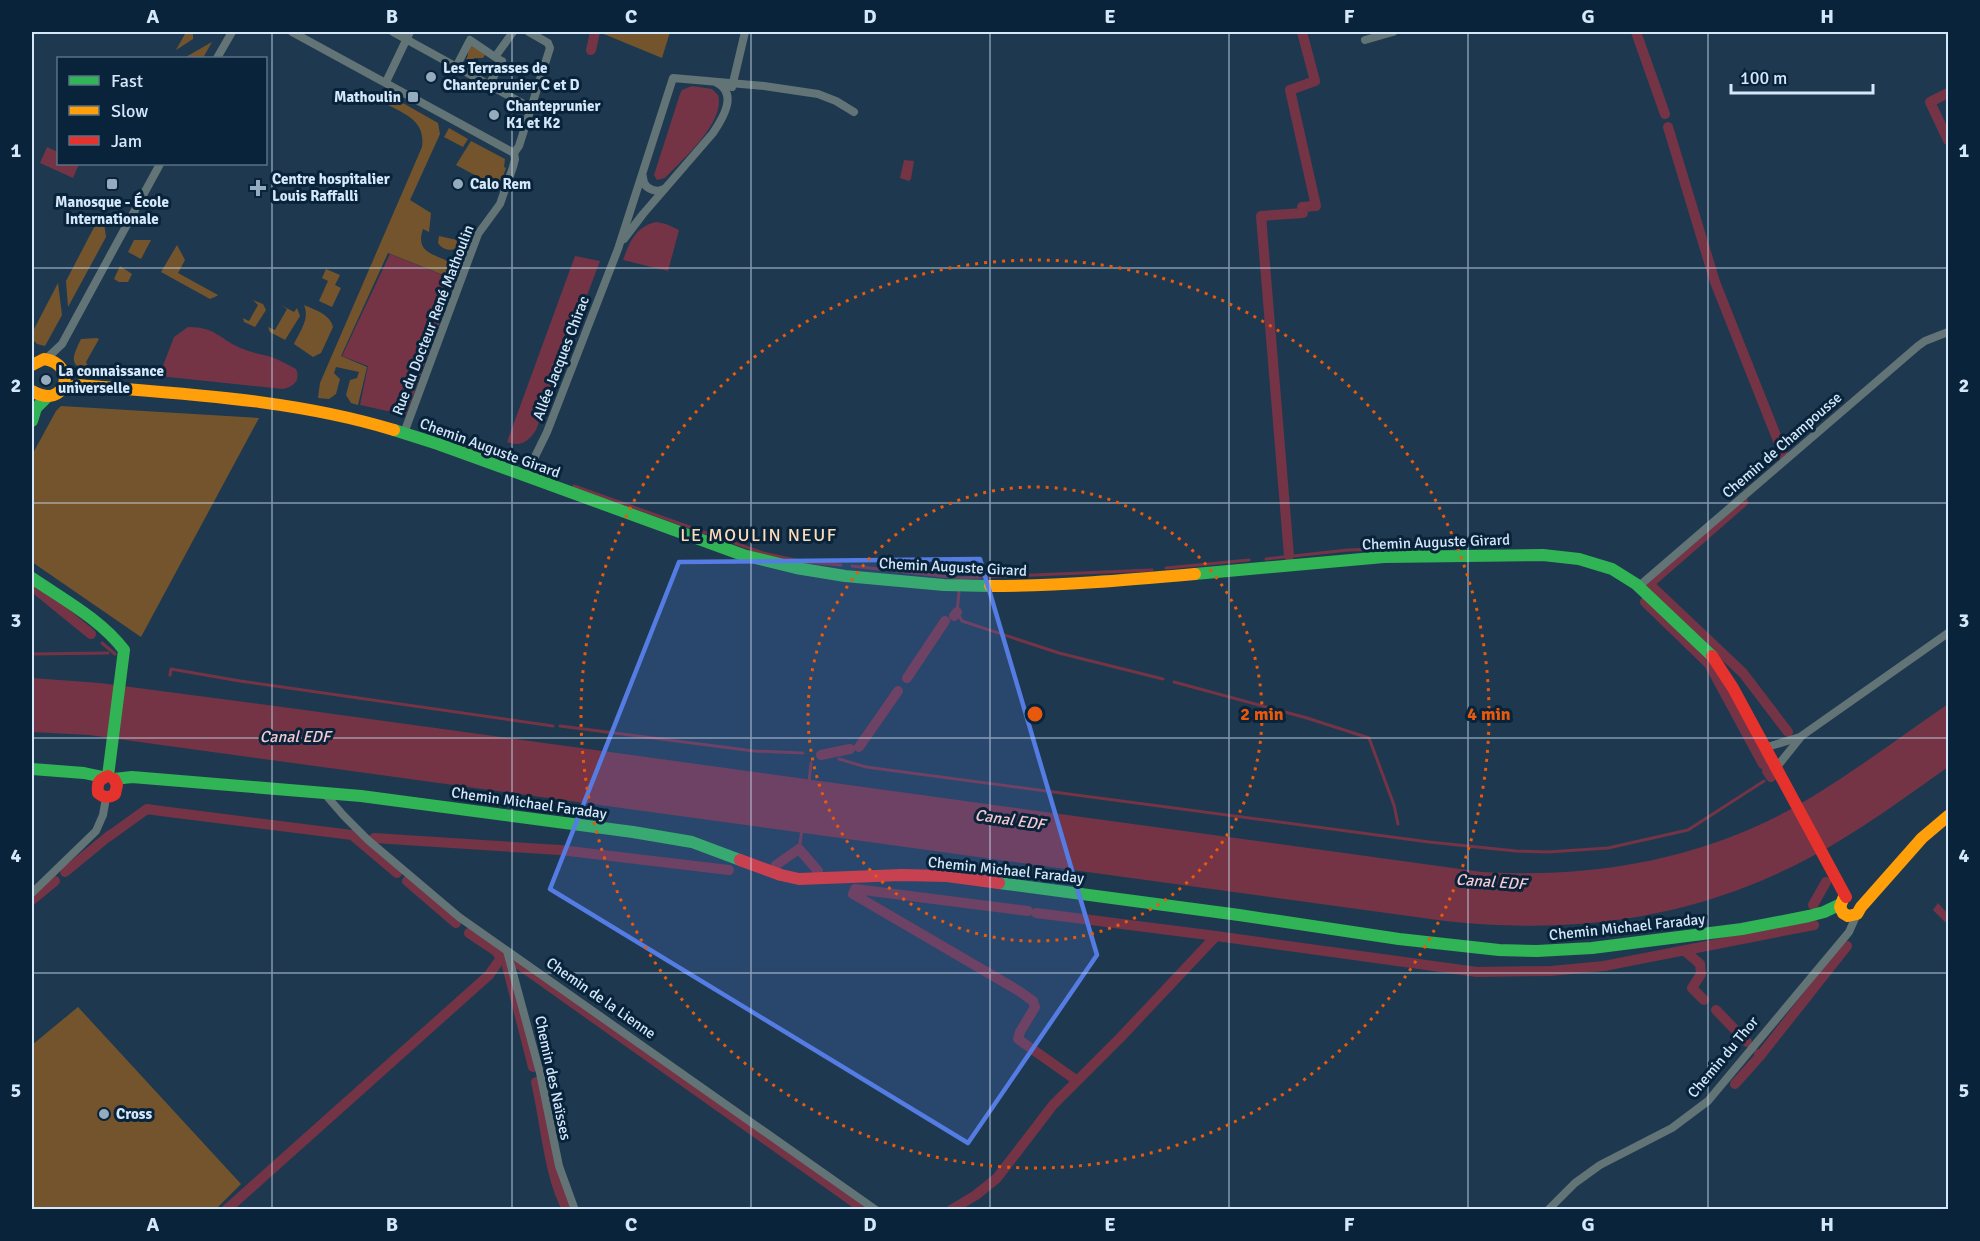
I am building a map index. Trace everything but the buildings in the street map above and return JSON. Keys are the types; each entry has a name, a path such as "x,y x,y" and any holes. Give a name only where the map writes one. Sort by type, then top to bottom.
{"street":[{"path":"218,57 232,32"},
{"path":"292,32 386,81 513,153"},
{"path":"393,32 408,35 489,86 531,108"},
{"path":"456,66 470,40 495,57 513,32"},
{"name":"Rue du Docteur René Mathoulin","path":"404,433 478,234 500,204 513,167 515,159 513,153 519,146 550,47 548,43 529,32"},
{"name":"Allée Jacques Chirac","path":"618,249 635,224 713,133 727,105 745,32"},
{"path":"1365,40 1393,32"},
{"path":"386,81 408,35"},
{"path":"489,86 502,61 498,59"},
{"name":"Allée Jacques Chirac","path":"526,475 547,432 618,249 674,78 711,81"},
{"path":"711,81 818,94 854,112"},
{"path":"711,81 726,90 727,105"},
{"path":"32,365 46,359 62,344 159,165"},
{"path":"643,173 646,186 656,191 664,189"},
{"name":"Chemin de Champousse","path":"1639,586 1918,346 1948,332"},
{"path":"62,344 62,389"},
{"path":"46,359 62,370"},
{"name":"Chemin Auguste Girard","path":"62,370 78,385"},
{"name":"Chemin Auguste Girard","path":"36,408 47,397 62,389 78,385 285,406 321,412 404,433 743,555 796,568 891,580 955,585 1026,586 1102,582 1384,557 1509,554 1579,559 1612,569 1639,586 1713,657 1733,688 1764,748"},
{"path":"32,391 37,395 47,397"},
{"path":"32,391 36,408 32,421"},
{"path":"32,578 96,623 124,650 103,815 96,831 32,893"},
{"path":"1776,768 1800,737 1948,633"},
{"path":"1800,737 1764,748 1851,907 1879,886 1922,838 1948,816"},
{"path":"38,769 84,773 107,785"},
{"name":"Chemin Michael Faraday","path":"107,785 166,781 373,797 678,839 709,847 791,878 947,876 1476,949 1537,951 1592,948 1742,928 1851,907"},
{"name":"Chemin de la Lienne","path":"324,792 344,816 400,868 459,917 876,1209"},
{"name":"Chemin du Thor","path":"1548,1209 1575,1183 1600,1165 1672,1128 1708,1101 1841,939 1851,907"},
{"name":"Chemin des Naïsses","path":"507,950 540,1073 558,1166 575,1209"}],"highlighted area":[{"path":"980,559 1097,955 968,1143 550,889 679,562"}],"shaded area":[{"path":"186,32 197,32 193,34 193,39 176,50"},
{"path":"599,32 670,32 662,58"},
{"path":"212,42 204,57 186,57"},
{"path":"470,43 483,51 485,55 483,58 474,58 469,63 466,60 467,46"},
{"path":"387,94 438,123 440,134 410,200 431,213 429,232 423,229 421,239 423,246 427,251 454,265 459,271 456,280 388,253 341,356 367,367 358,405 351,403 346,395 350,380 357,378 359,372 336,367 334,373 340,379 336,394 329,399 318,398 320,383 422,147 422,138 417,124 412,118 383,102"},
{"path":"449,128 468,139 463,147 444,137"},
{"path":"471,141 505,159 504,167 506,168 499,188 456,165"},
{"path":"101,214 107,217 104,223 106,237 68,307 66,281"},
{"path":"439,236 457,240 456,248 449,250 442,247 438,243"},
{"path":"134,240 151,240 141,259 128,252"},
{"path":"177,245 185,260 178,273 217,296 210,299 161,272"},
{"path":"120,266 132,274 128,282 119,282 114,279"},
{"path":"326,269 340,275 335,285 341,288 332,307 319,301 328,281 322,278"},
{"path":"58,283 62,315 45,346 37,344 32,339 32,333"},
{"path":"253,300 263,304 266,310 255,327 244,322 243,318 249,321 258,305"},
{"path":"281,305 294,312 297,308 300,316 285,340 270,332 268,327 275,330 287,309"},
{"path":"304,305 329,319 333,327 321,353 313,357 294,344 305,320"},
{"path":"81,339 99,339 86,362 90,370 83,369 74,360"},
{"path":"61,406 259,418 141,637 32,562 32,455"},
{"name":"Cross","path":"78,1007 241,1184 216,1209 32,1209 32,1045"}],"water":[{"path":"692,86 712,89 718,95 719,106 715,117 701,140 691,151 665,178 657,180 654,175 680,94 682,90"},
{"path":"47,147 57,152 57,165 79,165 73,178 40,163"},
{"path":"904,160 914,161 909,181 900,178"},
{"path":"656,222 679,230 668,271 623,260 638,231"},
{"path":"390,254 455,280 406,415 360,405 368,366 342,356"},
{"path":"575,256 600,261 536,430 524,442 516,444 507,442"},
{"path":"188,327 206,329 250,352 281,361 296,369 297,380 290,387 283,389 159,376 174,337"},
{"name":"Canal EDF","path":"32,678 100,683 290,708 1482,872 1520,873 1595,869 1632,864 1704,846 1774,818 1797,806 1948,704 1948,767 1829,847 1767,878 1723,895 1633,918 1540,926 1493,925 1445,921 89,735 32,732"},
{"path":"1938,903 1948,914 1945,922 1933,910"}],"waterway":[{"path":"591,50 595,32"},
{"path":"1302,32 1315,81 1290,90 1316,206 1302,207"},
{"path":"1636,32 1665,114"},
{"path":"1948,93 1930,102 1948,140"},
{"path":"1668,127 1715,282 1784,456"},
{"path":"1289,556 1261,216 1303,213"},
{"path":"458,445 488,455"},
{"path":"574,486 763,553 804,562 841,565"},
{"path":"1743,502 1649,584 1743,673 1788,732"},
{"path":"1266,559 1348,550 1448,547"},
{"path":"1166,568 1249,560"},
{"path":"852,566 960,578 1152,570"},
{"path":"32,586 91,634"},
{"path":"959,592 957,612 962,621 1059,653 1163,679"},
{"path":"1645,602 1709,664 1763,764"},
{"path":"954,616 957,612"},
{"path":"907,678 945,621"},
{"path":"102,643 115,654"},
{"path":"32,654 108,653"},
{"path":"170,675 171,669 553,726"},
{"path":"1174,682 1307,718 1369,738 1394,805 1398,824"},
{"path":"859,747 898,691"},
{"path":"560,726 754,751 803,753"},
{"path":"821,755 850,749"},
{"path":"839,759 866,767 1429,842 1548,852 1608,848 1688,830 1764,781"},
{"path":"809,782 811,763"},
{"path":"1767,771 1771,777"},
{"path":"108,837 147,809 352,835 397,873"},
{"path":"799,849 802,830"},
{"path":"65,872 110,835"},
{"path":"374,838 560,850 729,870"},
{"path":"776,865 799,849 818,871"},
{"path":"32,900 55,881"},
{"path":"407,881 456,923"},
{"path":"1813,905 1826,882"},
{"path":"1028,911 855,889 853,894 1033,1001 1035,1007 1018,1039 1076,1080"},
{"path":"951,1210 976,1195 997,1178 1053,1105 1216,936 1036,913"},
{"path":"1216,936 1477,972 1551,971 1604,966 1814,925"},
{"path":"226,1210 489,975 501,958 496,951 469,933"},
{"path":"1760,1056 1847,946"},
{"path":"1685,951 1700,964 1701,974 1692,988 1704,1000"},
{"path":"502,958 506,962 533,1067"},
{"path":"514,961 865,1210"},
{"path":"1716,1010 1747,1042"},
{"path":"1735,1084 1760,1056 1759,1054"},
{"path":"536,1082 552,1166 568,1210"}],"traffic: fast":[{"path":"32,421 36,408 47,397"},
{"path":"394,430 743,555 796,568 845,576 944,585 990,586"},
{"path":"1195,574 1384,557 1543,555 1579,559 1612,569 1636,584 1712,656"},
{"path":"32,578 93,619 124,650 108,776"},
{"path":"32,769 84,773 103,777"},
{"path":"114,779 132,777 361,796 633,832 692,842 740,860"},
{"path":"999,883 1399,939 1499,950 1537,951 1592,948 1742,929 1809,916 1841,904"}],"traffic: slow":[{"path":"32,365 44,359 55,363 62,369 65,377 60,391 53,395 44,396 32,391"},
{"path":"62,389 78,385 238,399 317,411 394,430"},
{"path":"990,586 1067,584 1195,574"},
{"path":"1843,899 1840,907 1843,913 1848,916 1857,914 1922,838 1948,816"}],"traffic: jam":[{"path":"1712,656 1733,688 1846,897"},
{"path":"108,776 100,780 98,784 98,793 102,796 109,797 115,794 117,785 114,779"},
{"path":"740,860 799,879 901,875 947,876 999,883"}],"place":[{"name":"Les Terrasses de Chanteprunier C et D","path":"431,77"},
{"name":"Mathoulin","path":"413,97"},
{"name":"Chanteprunier K1 et K2","path":"494,115"},
{"name":"Manosque - École Internationale","path":"112,184"},
{"name":"Calo Rem","path":"458,184"},
{"name":"Centre hospitalier Louis Raffalli","path":"258,188"},
{"name":"La connaissance universelle","path":"46,380"},
{"name":"Cross","path":"104,1114"}],"district":[{"name":"LE MOULIN NEUF","path":"759,535"}]}
